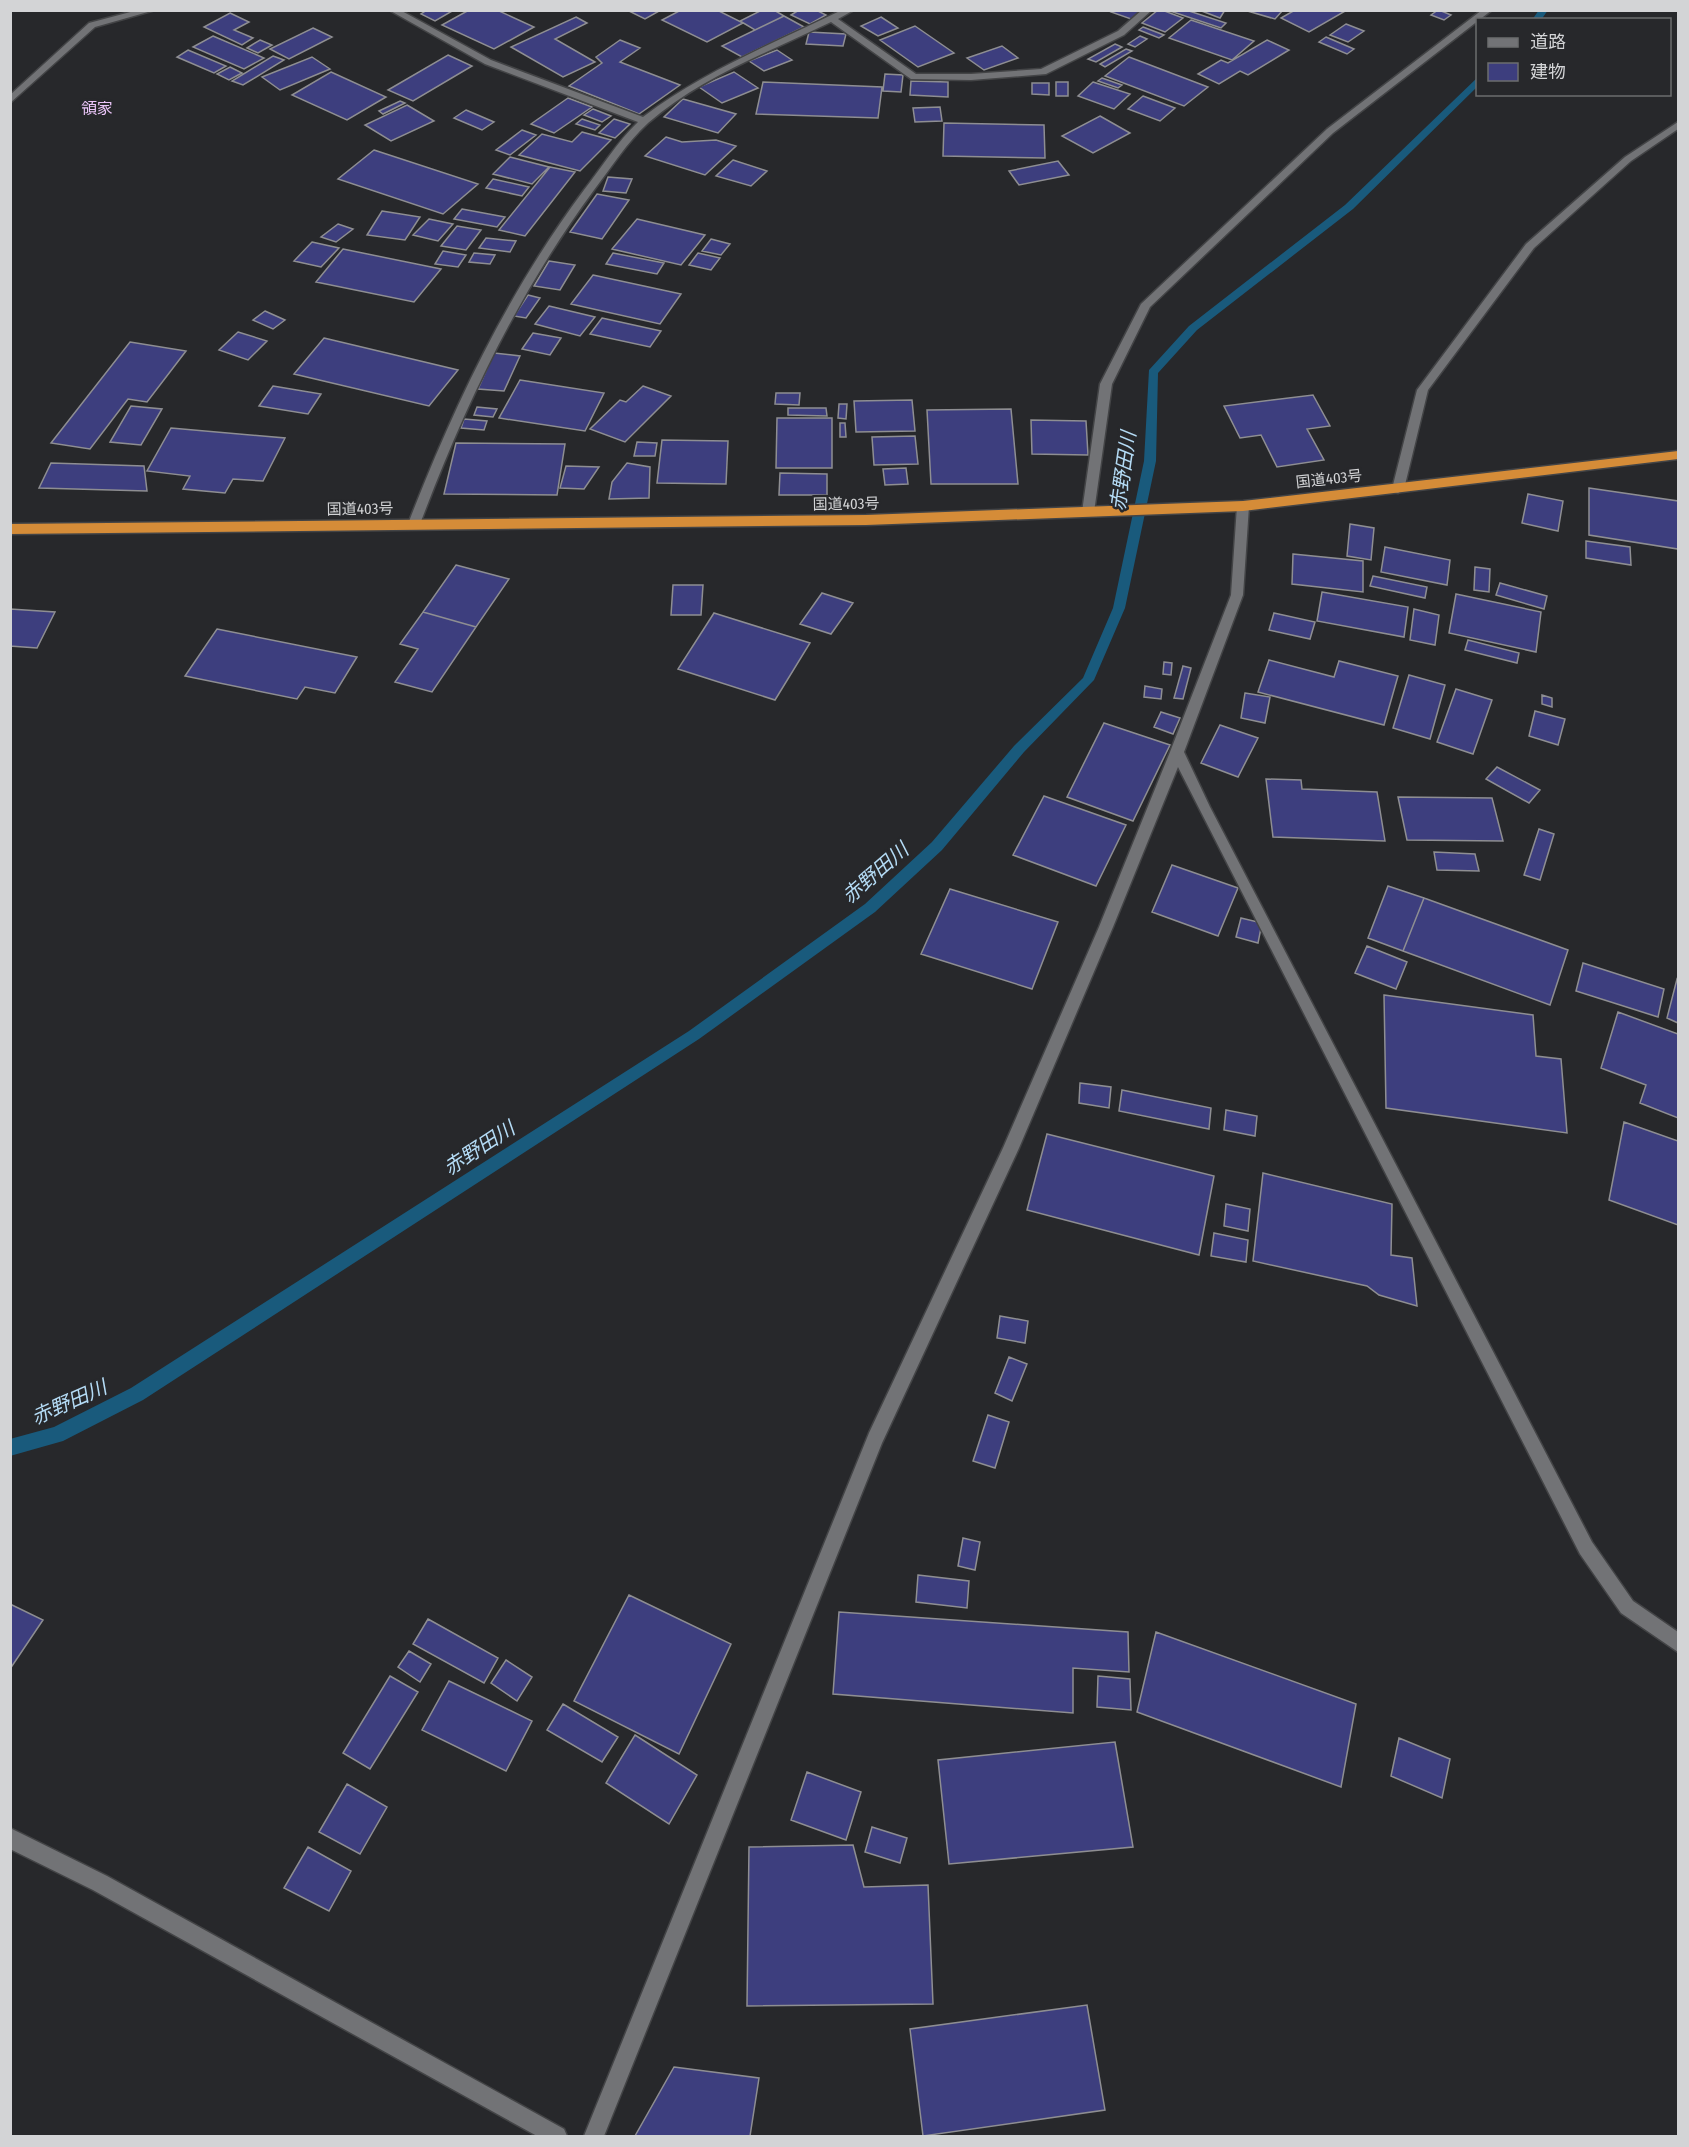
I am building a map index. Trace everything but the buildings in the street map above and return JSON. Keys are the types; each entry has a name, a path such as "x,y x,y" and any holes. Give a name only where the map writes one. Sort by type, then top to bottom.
{"highway":[{"name":"国道403号","path":"10,529 866,520 1243,506 1678,455"}],"street":[{"path":"10,100 92,25 151,10"},
{"path":"393,10 488,62 644,121"},
{"path":"414,524 435,467 504,318 560,227 644,121 685,91 850,10"},
{"path":"832,19 914,77 971,77 1043,72 1121,33 1148,10"},
{"path":"1088,512 1106,384 1145,306 1330,131 1476,19"},
{"path":"1398,489 1423,390 1530,246 1628,159 1678,125"},
{"path":"594,2136 875,1439 1011,1148 1107,927 1178,752 1237,595 1243,506"},
{"path":"1178,752 1208,817 1586,1548 1627,1607 1678,1643"},
{"path":"10,1838 100,1883 557,2136"}],"waterway":[{"name":"赤野田川","path":"1538,18 1544,10"},
{"name":"赤野田川","path":"10,1448 57,1435 137,1394 694,1035 870,908 937,846 1019,749 1088,680 1119,608 1150,461 1153,372 1193,328 1349,207 1476,82"}],"district":[{"name":"領家","path":"97,108"}]}
